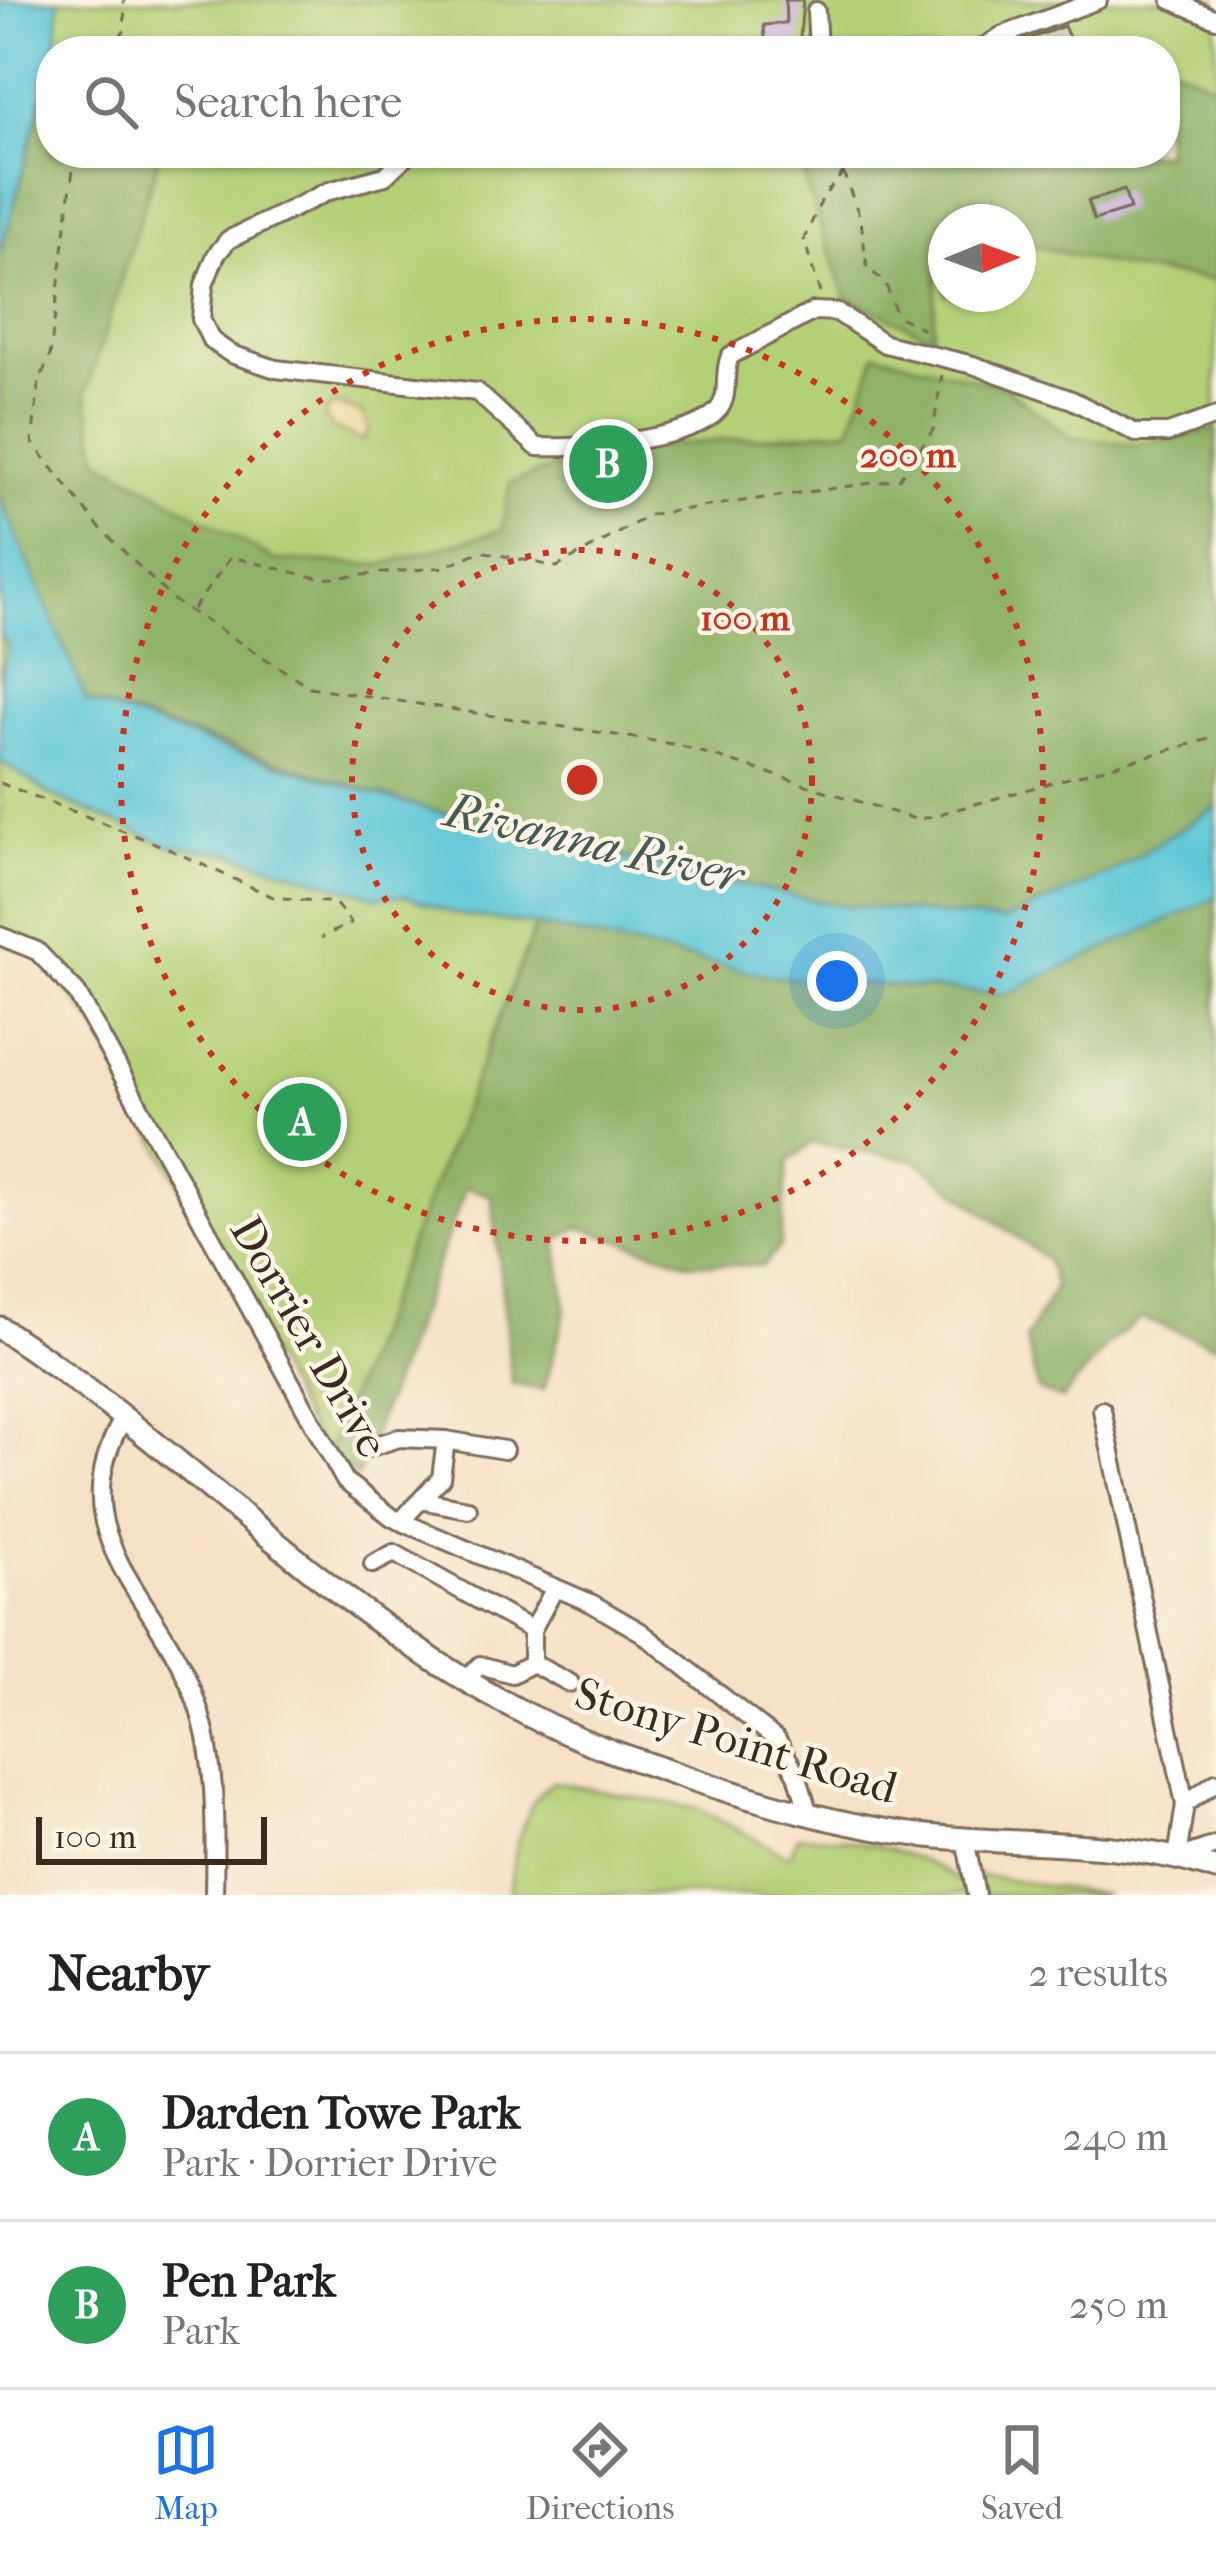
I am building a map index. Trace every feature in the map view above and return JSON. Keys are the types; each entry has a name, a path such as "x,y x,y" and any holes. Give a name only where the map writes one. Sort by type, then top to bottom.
{"main road":[{"name":"Stony Point Road","path":"0,1328 124,1417 370,1615 464,1680 526,1715 611,1751 877,1828 1178,1858 1216,1869"}],"street":[{"path":"1001,36 1098,0"},
{"path":"1171,0 1216,19"},
{"path":"816,11 817,36"},
{"path":"393,168 385,176 328,190 228,240 204,285 201,319 211,340 231,354 276,369 334,372 398,387 477,392 537,446 555,448 677,436 717,412 726,398 724,369 730,356 814,311 832,312 885,344 1072,400 1136,434 1168,434 1216,416"},
{"name":"Dorrier Drive","path":"0,936 37,951 77,993 328,1458 360,1496 401,1521 555,1588 641,1632 757,1720 788,1756 808,1811"},
{"path":"1102,1410 1185,1804 1178,1858 1216,1845"},
{"path":"124,1417 100,1466 100,1504 114,1551 179,1662 203,1722 212,1797 214,1895"},
{"path":"364,1449 399,1438 505,1450"},
{"path":"401,1521 425,1501 441,1478 446,1440"},
{"path":"425,1501 468,1508"},
{"path":"373,1564 394,1553 532,1630"},
{"path":"532,1663 532,1630 555,1588"},
{"path":"464,1680 480,1665 512,1674 532,1663"},
{"path":"532,1663 570,1684"},
{"path":"1185,1804 1216,1782"},
{"path":"965,1839 976,1895"}],"path":[{"path":"120,36 125,30 124,0"},
{"path":"73,168 50,355 39,382 32,442 99,526 173,600 310,687 679,745 918,820 1216,736"},
{"path":"832,312 813,280 804,239 823,197 846,168"},
{"path":"192,610 231,556 322,579 444,567 481,551 557,567 652,514 899,479 933,430 942,373 922,328 897,316 885,282 867,268 861,220 843,172"},
{"path":"0,783 160,844 273,897 335,903 351,923 321,938"}],"green space":[{"path":"29,0 1216,0 1216,813 7,650 0,678 0,100"},
{"path":"1180,69 1216,85 1216,280 1139,271 1036,246 1036,204 928,204 932,337 846,297 803,168 1180,168"},
{"path":"36,122 36,168 155,168 86,393 99,459 274,560 381,565 502,530 510,483 597,452 850,429 876,353 1005,387 1071,438 1134,445 1216,429 1216,807 1111,873 1003,921 831,904 669,869 423,808 87,701 0,497 0,257"},
{"path":"0,761 54,797 170,846 229,853 377,897 406,895 456,914 536,925 325,1459 96,1026 42,957 0,942"},
{"path":"1216,897 1216,1345 1141,1318 1108,1344 1062,1399 1038,1390 1026,1339 1055,1287 1047,1260 915,1160 812,1143 788,1162 780,1246 763,1266 690,1263 579,1227 557,1240 566,1308 544,1390 512,1384 492,1196 466,1187 357,1477 325,1459 536,925 776,977 1005,994"},
{"path":"552,1782 698,1809 788,1856 798,1836 891,1850 939,1869 971,1895 509,1895 526,1818"},
{"path":"976,1875 1107,1895 984,1895"}],"sand":[{"path":"334,404 362,413 369,430 363,441 330,426 324,413"}],"water":[{"path":"0,0 59,0 57,36 36,36 36,122 0,257"},
{"path":"0,497 87,701 226,749 423,808 669,869 832,904 1003,921 1111,873 1216,807 1216,898 1005,994 776,977 536,925 456,914 406,896 377,897 229,853 170,846 54,797 0,761 0,678 8,647 0,634"}],"building":[{"path":"785,0 803,0 800,36 765,36 764,25 786,23"},
{"path":"1064,26 1068,36 1037,36"},
{"path":"1124,190 1130,209 1094,220 1088,201"}],"place":[{"name":"Pen Park","path":"608,464"},
{"name":"Darden Towe Park","path":"302,1122"}],"water label":[{"name":"Rivanna River","path":"594,843"}]}
